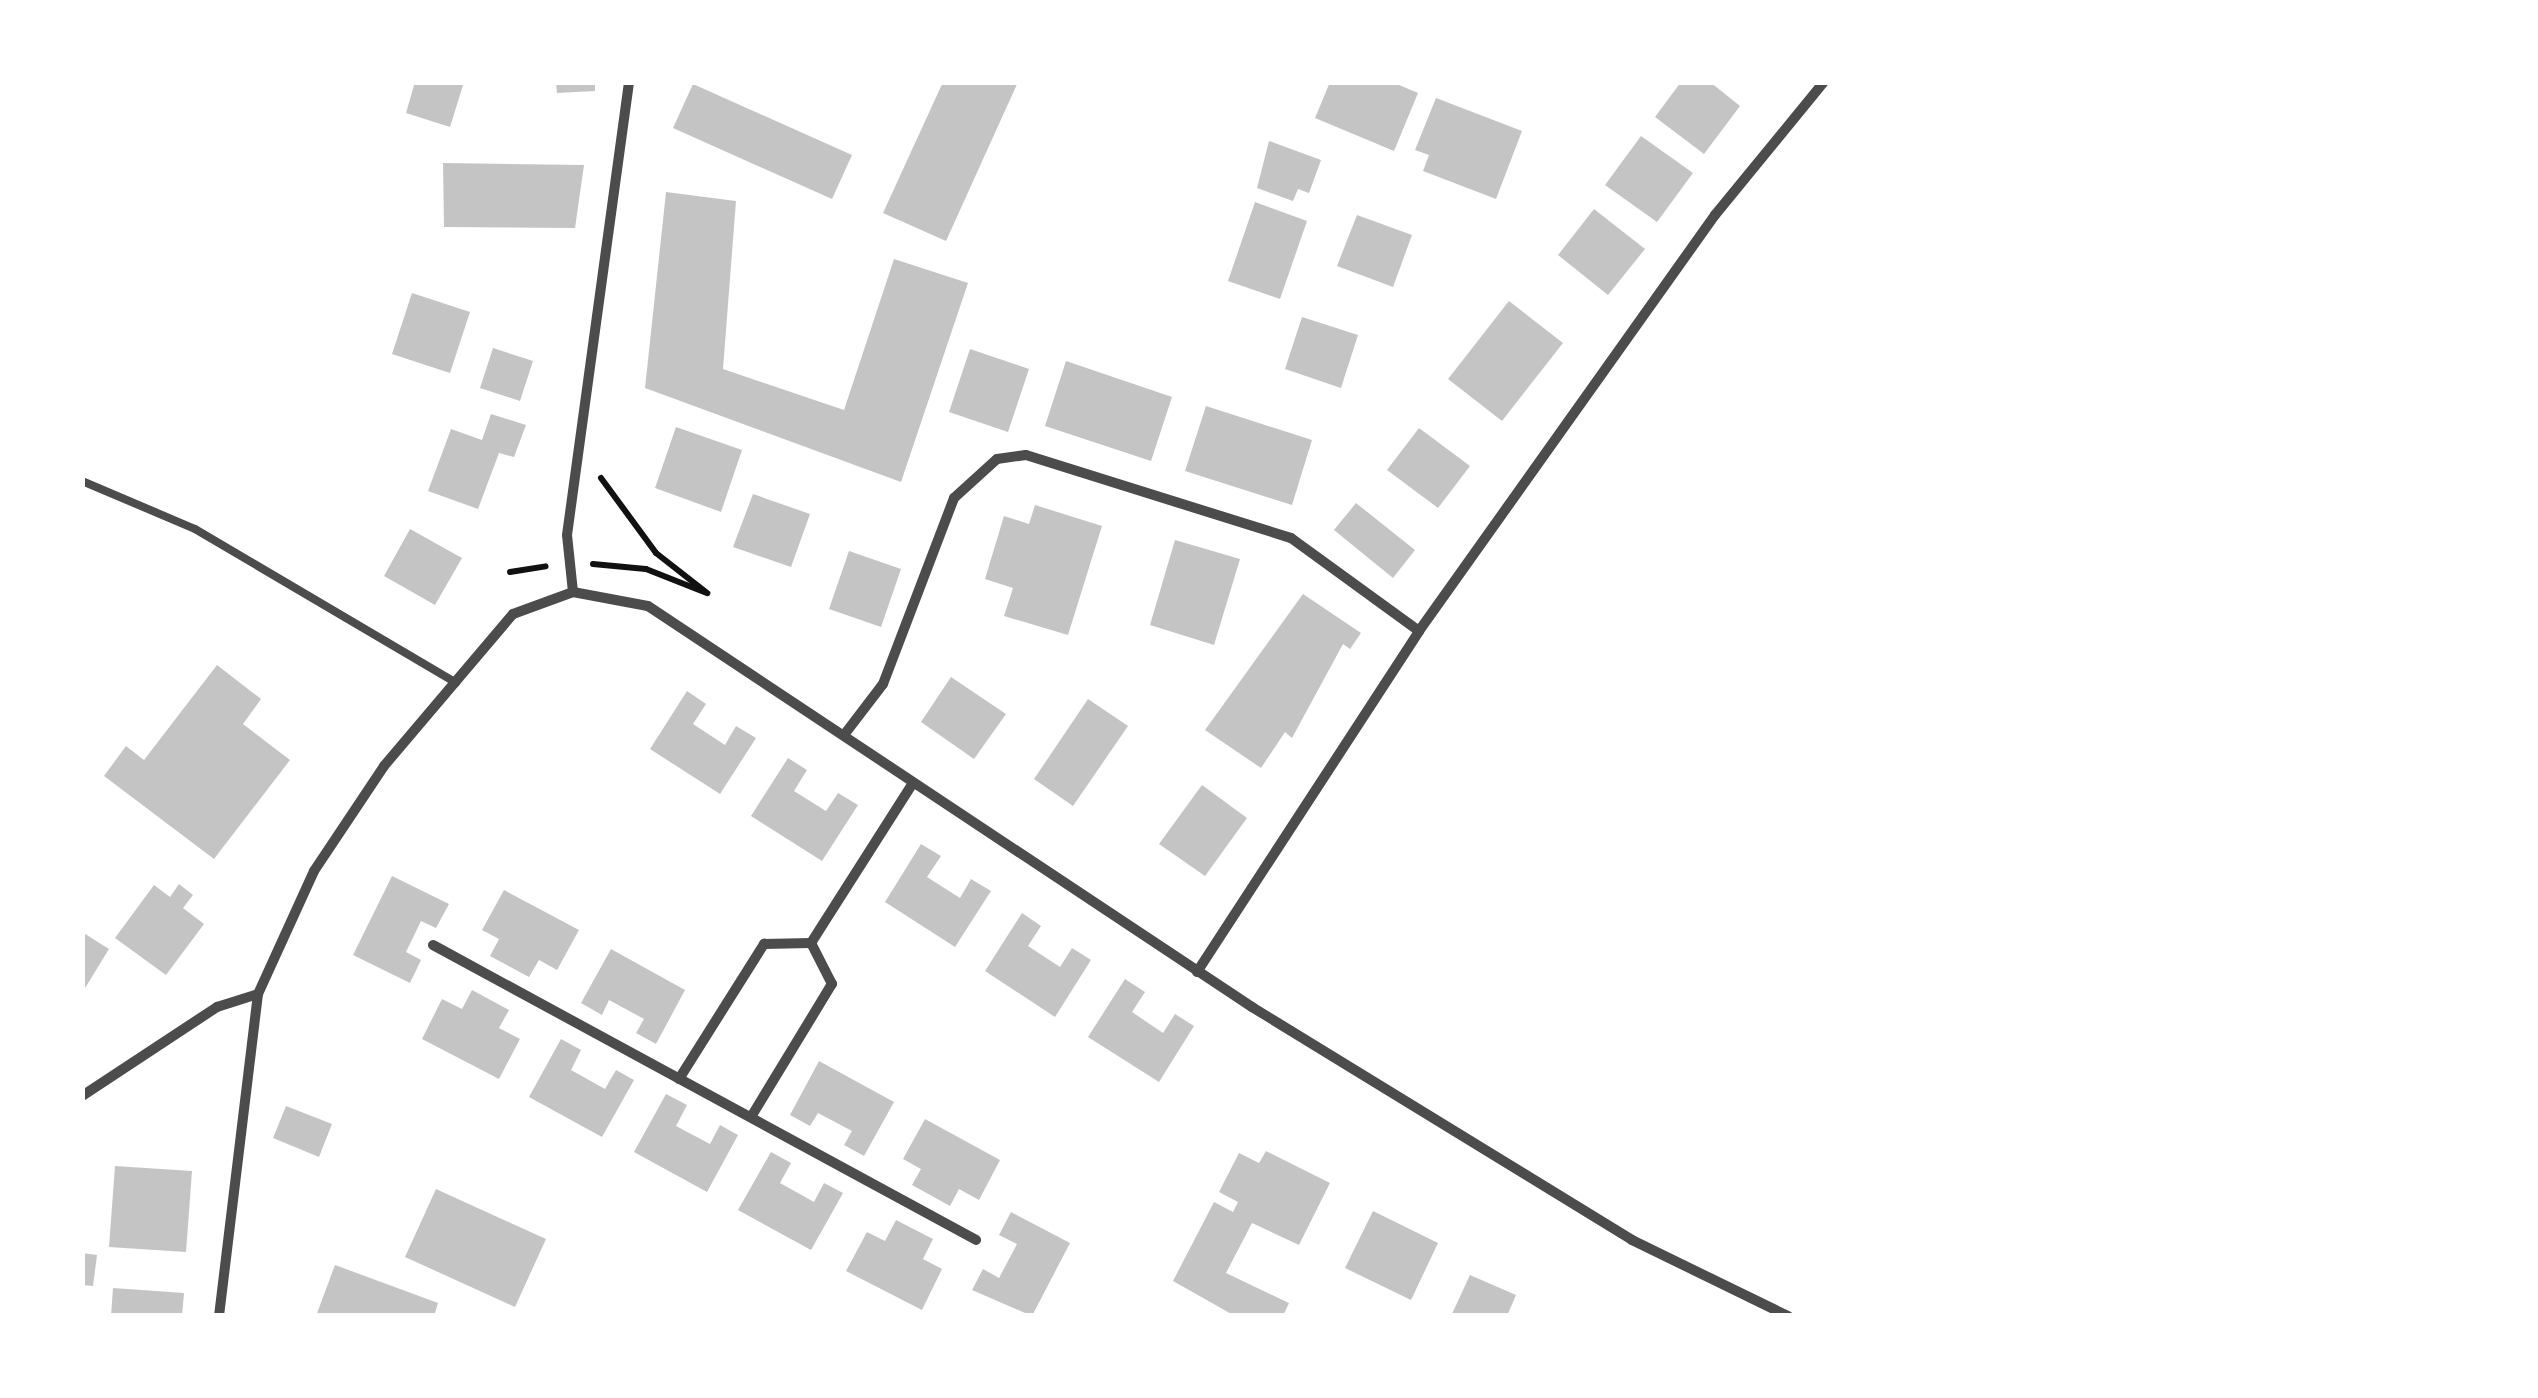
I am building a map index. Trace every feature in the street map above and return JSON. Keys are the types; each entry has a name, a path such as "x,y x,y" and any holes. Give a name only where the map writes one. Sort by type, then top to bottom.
{"street":[{"path":"573,592 569,562 629,82"},
{"path":"1198,972 1419,631 1715,215 1824,82"},
{"path":"844,735 884,684 954,498 998,459 1026,455 1291,538 1419,631"},
{"path":"219,1316 258,994 314,870 384,766 513,614 573,592 648,606 1198,972 1632,1240 1788,1316"},
{"path":"812,944 913,783"},
{"path":"679,1079 764,944 812,944"},
{"path":"751,1118 832,984 812,944"},
{"path":"433,945 976,1240"},
{"path":"82,1096 217,1007 258,994"}],"lane":[{"path":"82,481 195,529 456,683"}],"path":[{"path":"510,572 569,562 646,569 707,593 656,553 601,478"}],"building":[{"path":"415,82 464,82 450,127 406,113"},
{"path":"556,82 595,82 595,91 557,93"},
{"path":"943,82 1018,82 946,241 883,213"},
{"path":"1330,82 1392,82 1418,93 1394,151 1315,118"},
{"path":"1681,82 1710,82 1740,106 1704,154 1655,117"},
{"path":"693,84 852,155 832,199 673,128"},
{"path":"1436,98 1522,131 1496,199 1423,171 1429,155 1415,150"},
{"path":"1641,136 1693,173 1657,222 1605,185"},
{"path":"1269,141 1321,160 1309,193 1298,189 1293,201 1257,188"},
{"path":"443,163 584,165 575,228 444,227"},
{"path":"666,192 736,201 723,369 844,410 894,259 968,283 901,482 645,388"},
{"path":"1255,202 1307,221 1280,299 1228,281"},
{"path":"1594,209 1645,249 1608,295 1558,255"},
{"path":"1357,215 1412,235 1393,287 1337,266"},
{"path":"412,293 470,312 450,373 392,354"},
{"path":"1509,301 1563,343 1502,421 1448,379"},
{"path":"1302,317 1358,335 1341,388 1285,369"},
{"path":"493,348 533,361 520,401 480,388"},
{"path":"970,349 1029,369 1008,432 949,412"},
{"path":"1066,361 1172,397 1151,461 1045,426"},
{"path":"1206,406 1312,440 1292,505 1185,471"},
{"path":"491,414 526,425 514,457 499,453 478,509 428,491 451,429 482,440"},
{"path":"676,427 742,450 721,512 655,488"},
{"path":"1419,428 1470,466 1438,508 1387,470"},
{"path":"753,494 810,514 791,567 733,547"},
{"path":"1356,503 1415,550 1393,578 1334,530"},
{"path":"1035,505 1102,526 1068,635 1004,616 1013,588 985,579 1004,516 1029,524"},
{"path":"410,529 462,558 435,605 384,576"},
{"path":"1175,540 1240,559 1214,645 1150,625"},
{"path":"849,551 901,569 881,627 829,609"},
{"path":"1303,594 1361,633 1350,649 1343,644 1292,738 1285,732 1261,768 1205,730"},
{"path":"217,665 261,699 243,724 290,760 214,859 104,776 126,746 144,760"},
{"path":"951,677 1006,714 974,759 921,722"},
{"path":"687,691 706,704 693,724 725,745 736,726 756,738 720,794 650,749"},
{"path":"1088,699 1128,726 1073,806 1034,779"},
{"path":"788,758 807,770 794,791 826,811 838,793 858,805 822,861 751,816"},
{"path":"1202,785 1247,818 1205,876 1159,844"},
{"path":"921,844 941,856 927,877 960,898 971,879 991,891 955,947 885,902"},
{"path":"392,876 449,904 436,928 421,921 406,952 421,960 410,983 353,955"},
{"path":"179,884 193,895 183,908 204,924 166,975 115,938 154,885 170,897"},
{"path":"504,890 579,930 557,970 539,960 529,977 490,956 499,939 482,930"},
{"path":"1022,913 1041,926 1028,946 1060,967 1072,948 1091,960 1055,1017 985,971"},
{"path":"82,932 109,949 82,993"},
{"path":"611,949 685,990 656,1044 636,1033 644,1019 609,1000 602,1015 581,1003"},
{"path":"1125,979 1145,992 1132,1012 1163,1033 1175,1014 1194,1026 1159,1082 1088,1037"},
{"path":"472,990 509,1010 499,1028 520,1039 499,1079 422,1039 442,999 462,1009"},
{"path":"561,1039 581,1050 571,1070 605,1089 616,1070 634,1080 602,1137 529,1097"},
{"path":"819,1061 894,1102 864,1156 844,1145 852,1131 818,1113 810,1126 790,1115"},
{"path":"666,1094 687,1105 676,1126 710,1144 720,1125 738,1135 707,1192 634,1152"},
{"path":"286,1106 332,1124 319,1157 273,1138"},
{"path":"925,1119 1000,1160 979,1200 959,1189 950,1206 912,1185 921,1169 903,1159"},
{"path":"1266,1151 1330,1183 1299,1245 1252,1223 1226,1273 1289,1303 1283,1316 1235,1316 1173,1281 1214,1202 1233,1212 1238,1202 1219,1192 1239,1153 1259,1163"},
{"path":"771,1152 791,1163 780,1183 814,1202 824,1183 843,1193 811,1250 738,1210"},
{"path":"115,1166 192,1171 186,1252 109,1247"},
{"path":"436,1189 546,1239 515,1307 405,1257"},
{"path":"1373,1211 1438,1243 1411,1300 1345,1268"},
{"path":"1011,1212 1070,1243 1032,1316 972,1290 983,1269 999,1278 1017,1244 999,1235"},
{"path":"896,1220 933,1239 923,1259 942,1269 922,1310 846,1271 867,1232 885,1241"},
{"path":"82,1253 97,1255 93,1286 82,1285"},
{"path":"335,1265 438,1303 434,1316 316,1316"},
{"path":"1470,1275 1516,1295 1507,1316 1451,1316"},
{"path":"113,1288 184,1293 182,1316 111,1316"}]}
